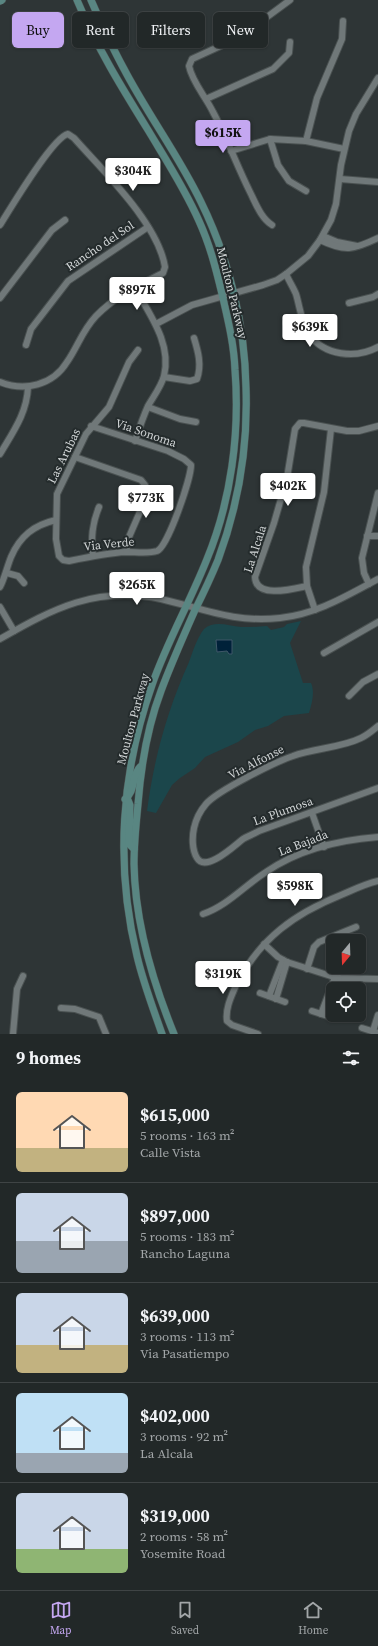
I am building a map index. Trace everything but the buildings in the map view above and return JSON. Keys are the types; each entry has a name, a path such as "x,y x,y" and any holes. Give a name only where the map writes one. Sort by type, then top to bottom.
{"main road":[{"name":"Moulton Parkway","path":"76,0 109,66 168,162 194,210 212,256 229,321 236,372 233,449 226,498 208,556 159,665 145,706 131,764 125,799 123,836 124,876 130,922 142,976 162,1034"},
{"name":"Moulton Parkway","path":"91,0 125,71 201,200 219,242 238,312 246,370 246,408 243,449 238,489 229,525 217,563 160,693 149,729 141,766 134,849 135,885 141,928 150,965 174,1034"},
{"path":"134,849 129,844 130,805 128,800 125,799 130,795 136,771 141,766"},
{"path":"142,976 148,980 157,1006 165,1011"}],"street":[{"path":"272,225 260,212 220,126 190,69 190,63 192,59 240,37 290,0"},
{"path":"306,141 316,98 342,40 343,21"},
{"path":"206,99 273,69 289,53 290,42"},
{"path":"156,324 192,304 232,292 263,285 286,274 308,256 321,238 331,220 340,179 344,149 349,131 356,114 378,78"},
{"path":"0,225 50,149 60,138 68,134 74,138 138,211 159,248 165,264 162,273 115,300 96,315 78,340 68,362 62,370 46,382 28,387 18,387 0,382"},
{"path":"270,139 278,165 289,181 306,191"},
{"path":"231,150 270,139 306,141 344,149"},
{"path":"340,179 378,182"},
{"path":"0,298 52,230 65,220"},
{"name":"Rancho del Sol","path":"26,345 30,330 68,281 148,227"},
{"path":"321,238 343,245 357,246 378,238"},
{"path":"286,274 295,292 302,319 312,338 333,352 339,354 359,354 378,347"},
{"path":"135,288 156,324 165,347 166,358 164,377 148,407 135,441"},
{"path":"349,303 373,297 378,294"},
{"path":"286,323 302,319"},
{"path":"164,377 190,382 197,379 200,372 199,355 194,338"},
{"name":"Las Arubas","path":"62,560 59,556 56,539 57,494 91,426 109,407 129,362 138,350"},
{"path":"0,454 24,410 28,398 28,387"},
{"path":"148,407 180,419 196,422"},
{"name":"La Alcala","path":"307,586 285,591 263,590 257,585 255,577 274,523 287,478 294,433 297,425 304,423 331,429"},
{"name":"Via Sonoma","path":"91,426 168,452 184,459 191,465 188,482 174,524 162,548 158,551"},
{"path":"315,610 307,586 306,566 324,492 331,429 359,431 378,426"},
{"path":"75,458 141,480 145,485 146,491 139,514 129,537 126,552"},
{"path":"369,584 364,573 362,558 378,493"},
{"path":"93,556 91,538 92,527 99,507"},
{"path":"0,586 7,573 10,558 23,537 42,523 56,520"},
{"path":"367,536 378,536"},
{"name":"Via Verde","path":"62,560 69,561 126,552 158,551"},
{"path":"7,573 18,576 24,583"},
{"path":"0,639 53,610 72,603 94,598 131,596 160,599 227,617 258,619 289,617 330,605 378,579"},
{"path":"0,607 14,631"},
{"path":"324,653 378,622"},
{"path":"349,696 363,682 378,674"},
{"name":"Via Alfonse","path":"200,861 196,856 193,846 193,834 200,812 212,798 281,761 308,751 360,738 378,726"},
{"name":"La Plumosa","path":"200,861 208,862 219,857 259,831 378,788"},
{"path":"312,813 324,847"},
{"name":"La Bajada","path":"203,914 221,906 260,876 279,864 338,842 378,837"},
{"path":"258,1034 232,1025 227,1021 226,1012 234,989 252,959 264,944 282,927 311,908 378,881"},
{"path":"307,969 314,947 319,942 356,927"},
{"path":"264,944 278,957 285,961 337,978 378,978"},
{"path":"276,999 282,982 280,978 285,961"},
{"path":"13,1034 18,989 23,976"},
{"path":"269,996 275,980 280,978"},
{"path":"336,982 337,978"},
{"path":"260,993 286,1002"},
{"path":"321,1014 326,1004"},
{"path":"61,1008 76,1009 96,1015 99,1017 106,1034"},
{"path":"312,1011 326,1015"},
{"path":"362,1028 375,1032 378,1015"}],"shaded area":[{"path":"301,621 290,643 303,683 311,683 312,686 313,698 309,713 284,716 268,726 255,730 238,742 205,757 195,768 172,785 156,813 147,811 153,772 162,735 181,680 199,636 204,629 208,626 222,624 241,627 267,626 271,630"},
{"path":"216,640 232,640 232,654 229,654 227,651 217,652"}]}
